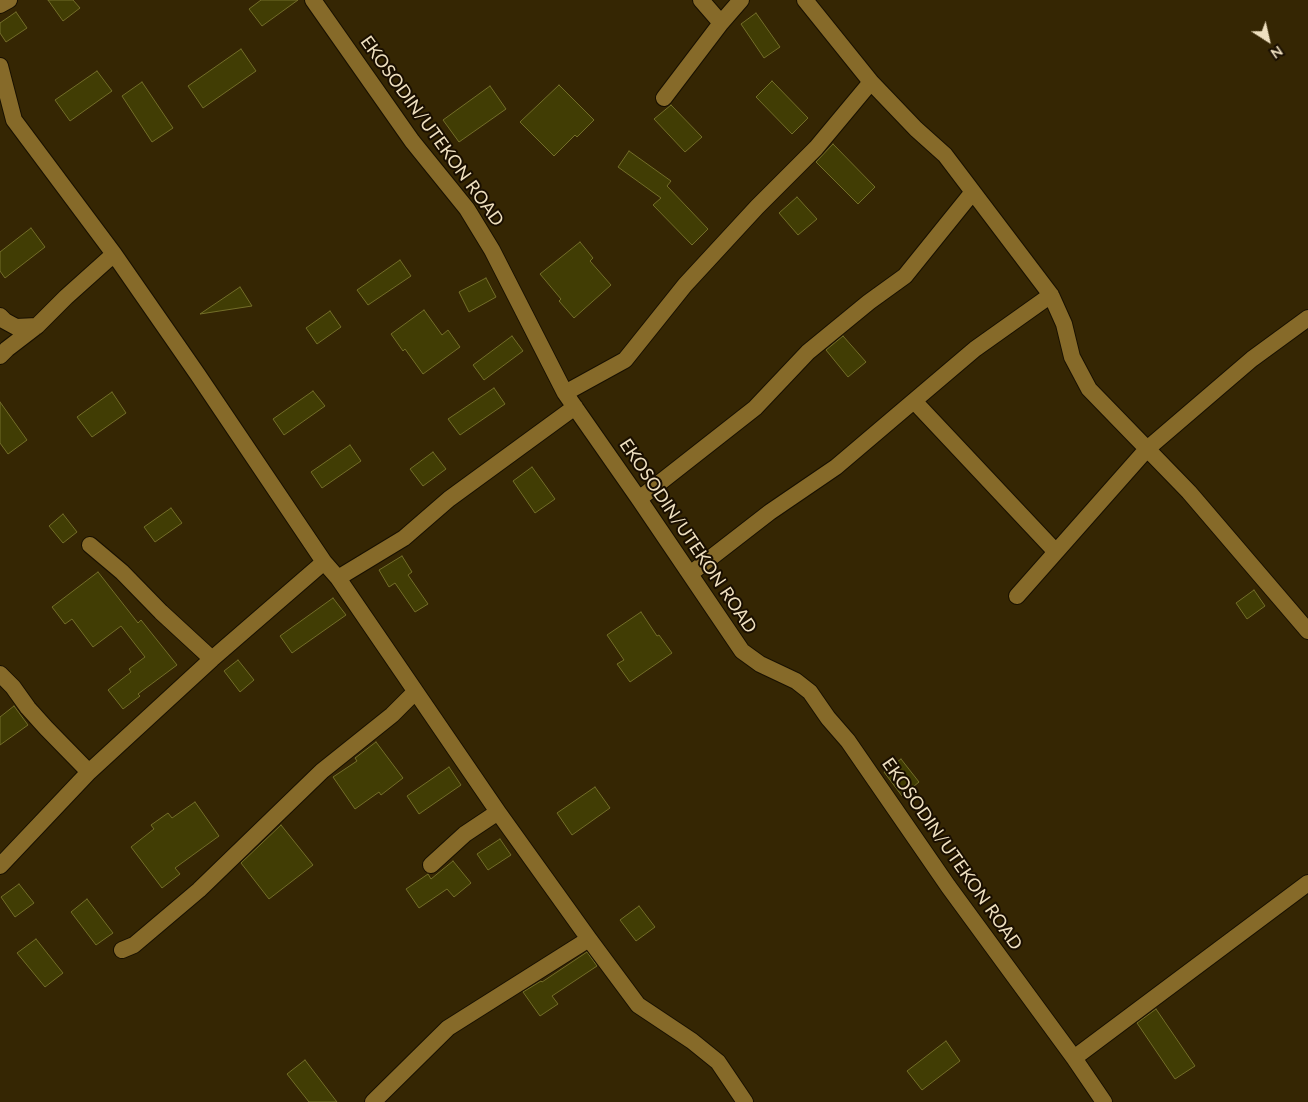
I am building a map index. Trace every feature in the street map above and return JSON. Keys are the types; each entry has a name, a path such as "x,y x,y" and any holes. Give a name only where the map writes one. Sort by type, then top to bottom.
{"street":[{"path":"0,5 9,0"},
{"name":"EKOSODIN/UTEKON ROAD","path":"313,0 412,141 467,209 492,250 565,393 639,498 742,651 760,664 796,681 810,692 828,718 848,741 948,886 1104,1102"},
{"path":"701,0 721,22"},
{"path":"664,98 721,22 741,0"},
{"path":"805,0 871,82 916,129 945,155 1051,295 1064,324 1072,357 1088,389 1195,499 1308,631"},
{"path":"0,66 14,120 114,254 198,374 324,562 338,578 498,812 589,939 638,1005 692,1041 718,1062 745,1102"},
{"path":"565,393 625,360 685,286 757,207 816,148 871,82"},
{"path":"639,498 755,408 808,352 869,302 906,276 972,193"},
{"path":"0,356 37,326 114,254"},
{"path":"690,574 770,512 836,467 975,349 1051,295"},
{"path":"0,316 16,327 37,326"},
{"path":"1017,596 1147,449 1252,359 1308,318"},
{"path":"914,401 1056,552"},
{"path":"338,578 404,538 449,499 575,407"},
{"path":"90,545 122,572 161,612 212,659"},
{"path":"0,866 89,772 212,659 324,562"},
{"path":"0,674 46,728 89,772"},
{"path":"122,950 134,945 199,890 322,771 392,715 415,692"},
{"path":"431,865 465,834 498,812"},
{"path":"1074,1058 1308,883"},
{"path":"373,1102 448,1028 589,939"}],"building":[{"path":"48,0 73,0 80,8 63,21"},
{"path":"261,0 298,0 262,26 249,9"},
{"path":"16,12 27,28 6,42 0,33 0,23"},
{"path":"756,13 780,47 764,58 741,24"},
{"path":"241,49 256,71 203,108 188,86"},
{"path":"97,71 112,91 70,121 55,100"},
{"path":"772,81 808,118 792,134 756,97"},
{"path":"142,82 173,128 152,142 122,96"},
{"path":"559,85 594,120 577,137 575,135 554,156 520,122"},
{"path":"490,86 506,109 459,142 443,120"},
{"path":"671,105 702,137 685,152 654,119"},
{"path":"833,144 875,187 858,204 816,162"},
{"path":"629,151 671,181 667,186 708,229 692,245 653,205 661,198 618,167"},
{"path":"797,197 817,219 798,235 779,213"},
{"path":"31,228 45,247 5,278 0,271 0,252"},
{"path":"580,242 593,258 590,261 611,285 574,318 540,274"},
{"path":"400,260 411,276 368,305 357,290"},
{"path":"486,278 496,297 469,312 459,292"},
{"path":"240,287 252,306 200,314"},
{"path":"424,310 442,335 448,330 460,347 423,374 405,349 403,351 391,334"},
{"path":"330,311 341,327 317,344 306,328"},
{"path":"512,336 523,351 484,380 473,365"},
{"path":"843,336 866,362 848,377 826,350"},
{"path":"494,388 505,404 460,435 448,419"},
{"path":"313,391 325,406 284,435 273,419"},
{"path":"112,392 126,413 92,437 77,417"},
{"path":"0,402 27,440 8,454 0,443"},
{"path":"350,445 361,461 322,488 311,472"},
{"path":"433,452 446,469 423,486 410,469"},
{"path":"532,467 555,499 535,513 513,481"},
{"path":"171,508 182,523 155,542 144,527"},
{"path":"63,514 77,532 63,543 49,526"},
{"path":"402,556 412,572 408,575 428,604 415,612 395,583 389,587 379,570"},
{"path":"98,572 138,623 141,620 177,665 138,694 140,696 123,709 108,690 131,672 129,669 145,657 121,626 93,647 72,619 65,624 52,607"},
{"path":"1254,590 1265,606 1247,619 1236,603"},
{"path":"333,598 346,615 292,653 280,636"},
{"path":"641,612 657,636 659,635 672,653 630,682 617,664 624,660 607,635"},
{"path":"238,660 254,680 240,692 224,671"},
{"path":"14,706 28,725 0,745 0,717"},
{"path":"376,742 403,778 381,795 379,792 355,809 333,777 357,761 355,758"},
{"path":"901,759 919,782 902,796 884,772"},
{"path":"449,767 461,785 419,814 407,796"},
{"path":"595,787 610,808 572,835 557,813"},
{"path":"195,802 219,836 175,868 180,874 162,888 131,847 154,829 151,825 168,813 172,818"},
{"path":"281,825 313,865 269,899 241,863"},
{"path":"500,839 511,855 488,870 477,854"},
{"path":"453,861 471,883 454,897 447,889 419,908 406,889 428,874 431,879"},
{"path":"19,884 34,903 15,917 1,897"},
{"path":"87,899 113,933 96,945 71,912"},
{"path":"639,906 655,927 636,941 620,920"},
{"path":"36,939 63,973 45,987 17,953"},
{"path":"587,952 597,966 552,996 558,1004 540,1016 523,992 542,982"},
{"path":"1156,1009 1195,1066 1175,1079 1137,1023"},
{"path":"946,1041 960,1061 922,1090 907,1071"},
{"path":"305,1060 337,1102 309,1102 287,1074"}]}
